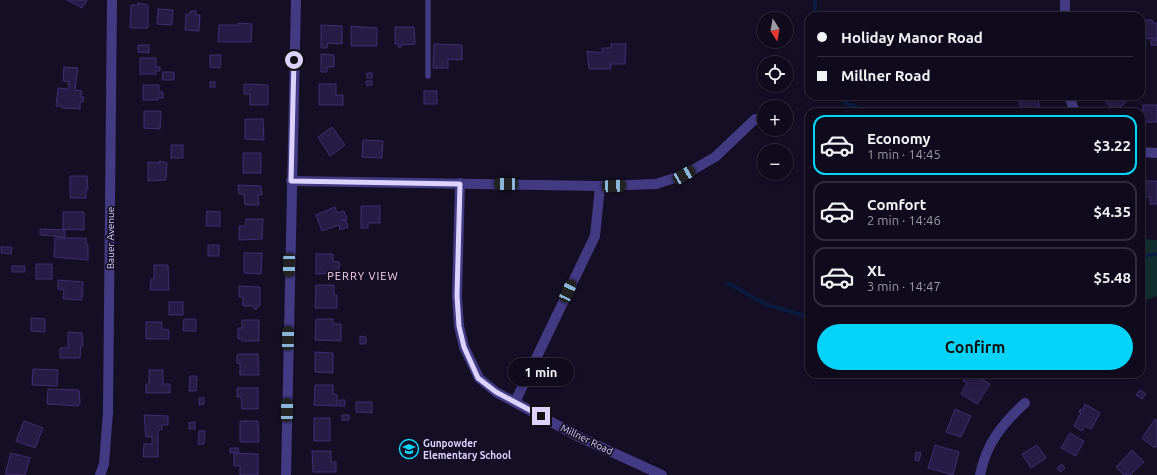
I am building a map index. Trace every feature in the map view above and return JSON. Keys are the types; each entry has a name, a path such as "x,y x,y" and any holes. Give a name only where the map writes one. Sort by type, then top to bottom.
{"street":[{"name":"Bauer Avenue","path":"100,475 104,464 108,412 112,0"},
{"path":"286,475 296,0"},
{"path":"1065,0 1065,12"},
{"path":"291,181 600,186 656,184 684,175 715,157 755,119"},
{"path":"1145,152 1157,153"},
{"name":"Millner Road","path":"460,184 457,296 459,326 464,347 478,378 496,392 579,437 662,475"},
{"path":"515,402 595,236 600,186"},
{"path":"980,475 987,450 994,436 1006,420 1025,403"}],"lane":[{"path":"428,0 428,76"}],"green space":[{"path":"1145,239 1157,240 1157,296 1145,300"}],"building":[{"path":"67,0 87,0 82,8"},
{"path":"138,3 148,5 148,28 130,28 131,5 138,5"},
{"path":"158,9 173,10 172,25 157,24"},
{"path":"191,11 196,11 196,15 200,15 199,31 185,30 186,14 190,14"},
{"path":"1145,20 1152,20 1153,23 1157,23 1157,39 1145,38"},
{"path":"238,23 252,24 251,42 218,42 219,25 238,25"},
{"path":"321,25 342,26 342,44 328,43 327,48 321,48"},
{"path":"351,26 377,28 377,46 351,46"},
{"path":"395,27 414,27 415,44 401,45 401,47 398,47 398,44 395,44"},
{"path":"1151,40 1157,40 1157,45 1151,45"},
{"path":"434,44 462,45 462,60 448,59 448,68 433,68"},
{"path":"611,44 626,44 625,64 611,64 611,69 589,69 587,51 602,53 602,48 611,48"},
{"path":"138,45 149,45 149,53 138,52"},
{"path":"321,54 334,55 334,67 327,67 327,72 321,72"},
{"path":"210,55 221,55 220,68 210,67"},
{"path":"140,58 156,58 156,67 160,67 160,71 156,71 156,74 140,74"},
{"path":"64,67 78,68 75,90 82,91 81,97 84,97 83,102 80,102 80,109 62,108 62,106 56,106 58,88 68,89 69,82 63,81"},
{"path":"163,72 174,72 174,80 162,80"},
{"path":"367,73 372,73 372,78 367,78"},
{"path":"366,81 372,81 372,85 367,86"},
{"path":"210,82 215,82 215,87 210,87"},
{"path":"244,84 268,85 268,105 250,105 250,94 244,94"},
{"path":"319,84 336,84 336,95 343,95 343,105 319,105"},
{"path":"143,85 159,85 159,92 163,92 163,98 158,98 158,100 143,100"},
{"path":"424,91 437,91 437,104 424,104"},
{"path":"1038,100 1039,108 1021,108 1019,101"},
{"path":"1104,100 1124,100 1126,102 1119,108 1111,108"},
{"path":"1143,105 1157,105 1157,122 1145,122 1145,108 1143,108"},
{"path":"144,111 161,111 160,129 144,128"},
{"path":"245,119 263,119 264,140 245,139"},
{"path":"332,127 345,145 330,156 318,137"},
{"path":"363,140 383,141 382,158 362,157"},
{"path":"171,145 183,145 183,158 171,158"},
{"path":"243,153 261,153 261,173 243,173"},
{"path":"159,161 167,163 166,180 148,181 148,162 159,163"},
{"path":"70,176 87,176 88,189 86,189 86,198 70,198"},
{"path":"1145,181 1157,181 1157,204 1150,204 1150,197 1145,197"},
{"path":"238,185 261,186 262,195 258,195 259,205 245,205 244,194 239,194"},
{"path":"361,206 380,206 380,223 368,223 368,228 361,228"},
{"path":"335,207 337,213 344,211 347,219 341,221 346,220 348,227 340,230 339,225 322,231 316,215"},
{"path":"207,211 220,212 220,226 206,226"},
{"path":"63,212 84,212 84,230 63,229"},
{"path":"246,219 263,219 262,239 239,240 239,226 245,226"},
{"path":"40,229 65,230 65,237 40,235"},
{"path":"55,238 86,238 86,244 88,245 88,260 54,257"},
{"path":"208,245 219,245 219,256 208,256"},
{"path":"1,247 12,247 11,254 1,253"},
{"path":"244,253 262,253 261,274 244,273"},
{"path":"316,254 333,254 333,261 339,262 340,265 337,273 316,274"},
{"path":"36,264 52,264 52,279 36,279"},
{"path":"154,265 168,265 169,290 150,290 151,279 154,279"},
{"path":"12,266 25,266 25,272 12,272"},
{"path":"58,280 83,282 82,300 63,299 64,290 58,289"},
{"path":"316,285 334,285 334,295 337,295 337,308 315,308"},
{"path":"239,286 260,287 260,306 257,306 257,309 254,309 254,306 243,306 243,297 239,297"},
{"path":"169,302 183,302 183,315 169,315"},
{"path":"31,318 45,319 45,332 31,331"},
{"path":"184,319 196,319 196,331 183,331"},
{"path":"316,319 333,319 333,324 341,324 341,341 315,340"},
{"path":"242,320 259,320 259,341 242,341 242,339 238,339 238,328 242,328"},
{"path":"146,322 162,322 162,329 169,330 169,339 146,339"},
{"path":"68,332 82,333 83,346 81,346 80,358 60,358 60,348 68,348"},
{"path":"360,336 366,337 366,344 360,344"},
{"path":"315,352 333,353 333,373 315,372"},
{"path":"258,354 259,375 240,375 240,364 237,363 237,355"},
{"path":"33,369 58,370 57,386 32,385"},
{"path":"149,370 163,370 163,384 170,384 170,393 146,393 146,384 149,384"},
{"path":"190,376 197,376 196,391 189,391"},
{"path":"965,378 980,378 990,384 977,404 961,394 967,383 963,381"},
{"path":"315,385 333,385 333,394 337,395 337,406 314,405"},
{"path":"237,388 258,388 258,409 242,409 241,397 237,397"},
{"path":"48,389 79,390 80,403 78,406 47,404"},
{"path":"1140,390 1146,394 1142,399 1136,395"},
{"path":"199,398 204,398 204,404 199,405"},
{"path":"339,400 345,400 345,406 339,406"},
{"path":"356,402 372,402 372,413 356,412"},
{"path":"1085,404 1100,413 1091,429 1085,426 1082,431 1074,426 1081,413 1079,412 1081,409 1083,410"},
{"path":"955,409 971,416 961,437 946,432"},
{"path":"144,415 168,416 168,425 162,425 162,429 158,431 158,457 143,457 144,444 152,444 152,437 146,437"},
{"path":"342,415 349,415 349,420 342,420"},
{"path":"314,418 330,418 330,441 314,441"},
{"path":"1155,419 1157,421 1157,446 1155,448 1142,438"},
{"path":"24,421 43,428 35,448 16,441"},
{"path":"240,421 258,421 259,442 240,442"},
{"path":"195,422 195,429 189,429 189,423"},
{"path":"199,431 205,431 204,444 198,444"},
{"path":"1070,433 1084,441 1076,456 1061,448"},
{"path":"935,445 959,452 953,475 928,468"},
{"path":"1037,445 1046,458 1031,468 1022,454"},
{"path":"230,448 238,448 239,452 230,453"},
{"path":"1132,450 1144,462 1130,475 1124,475 1116,467"},
{"path":"312,451 331,451 331,462 336,462 336,472 313,472"},
{"path":"916,452 921,453 919,461 915,460"},
{"path":"11,453 30,458 25,475 5,474"},
{"path":"234,453 258,454 258,475 240,475 240,466 234,466"},
{"path":"1062,464 1065,468 1060,472 1057,468"}],"waterway":[{"path":"815,1 815,12"},
{"path":"842,100 859,108"},
{"path":"1145,258 1147,256 1157,254"},
{"path":"728,283 765,304 805,316"}],"place":[{"name":"Gunpowder Elementary School","path":"409,449"}],"district":[{"name":"PERRY VIEW","path":"363,276"}],"route":[{"path":"294,60 291,181 460,184 457,296 459,326 464,347 478,378 496,392 541,416"}]}
